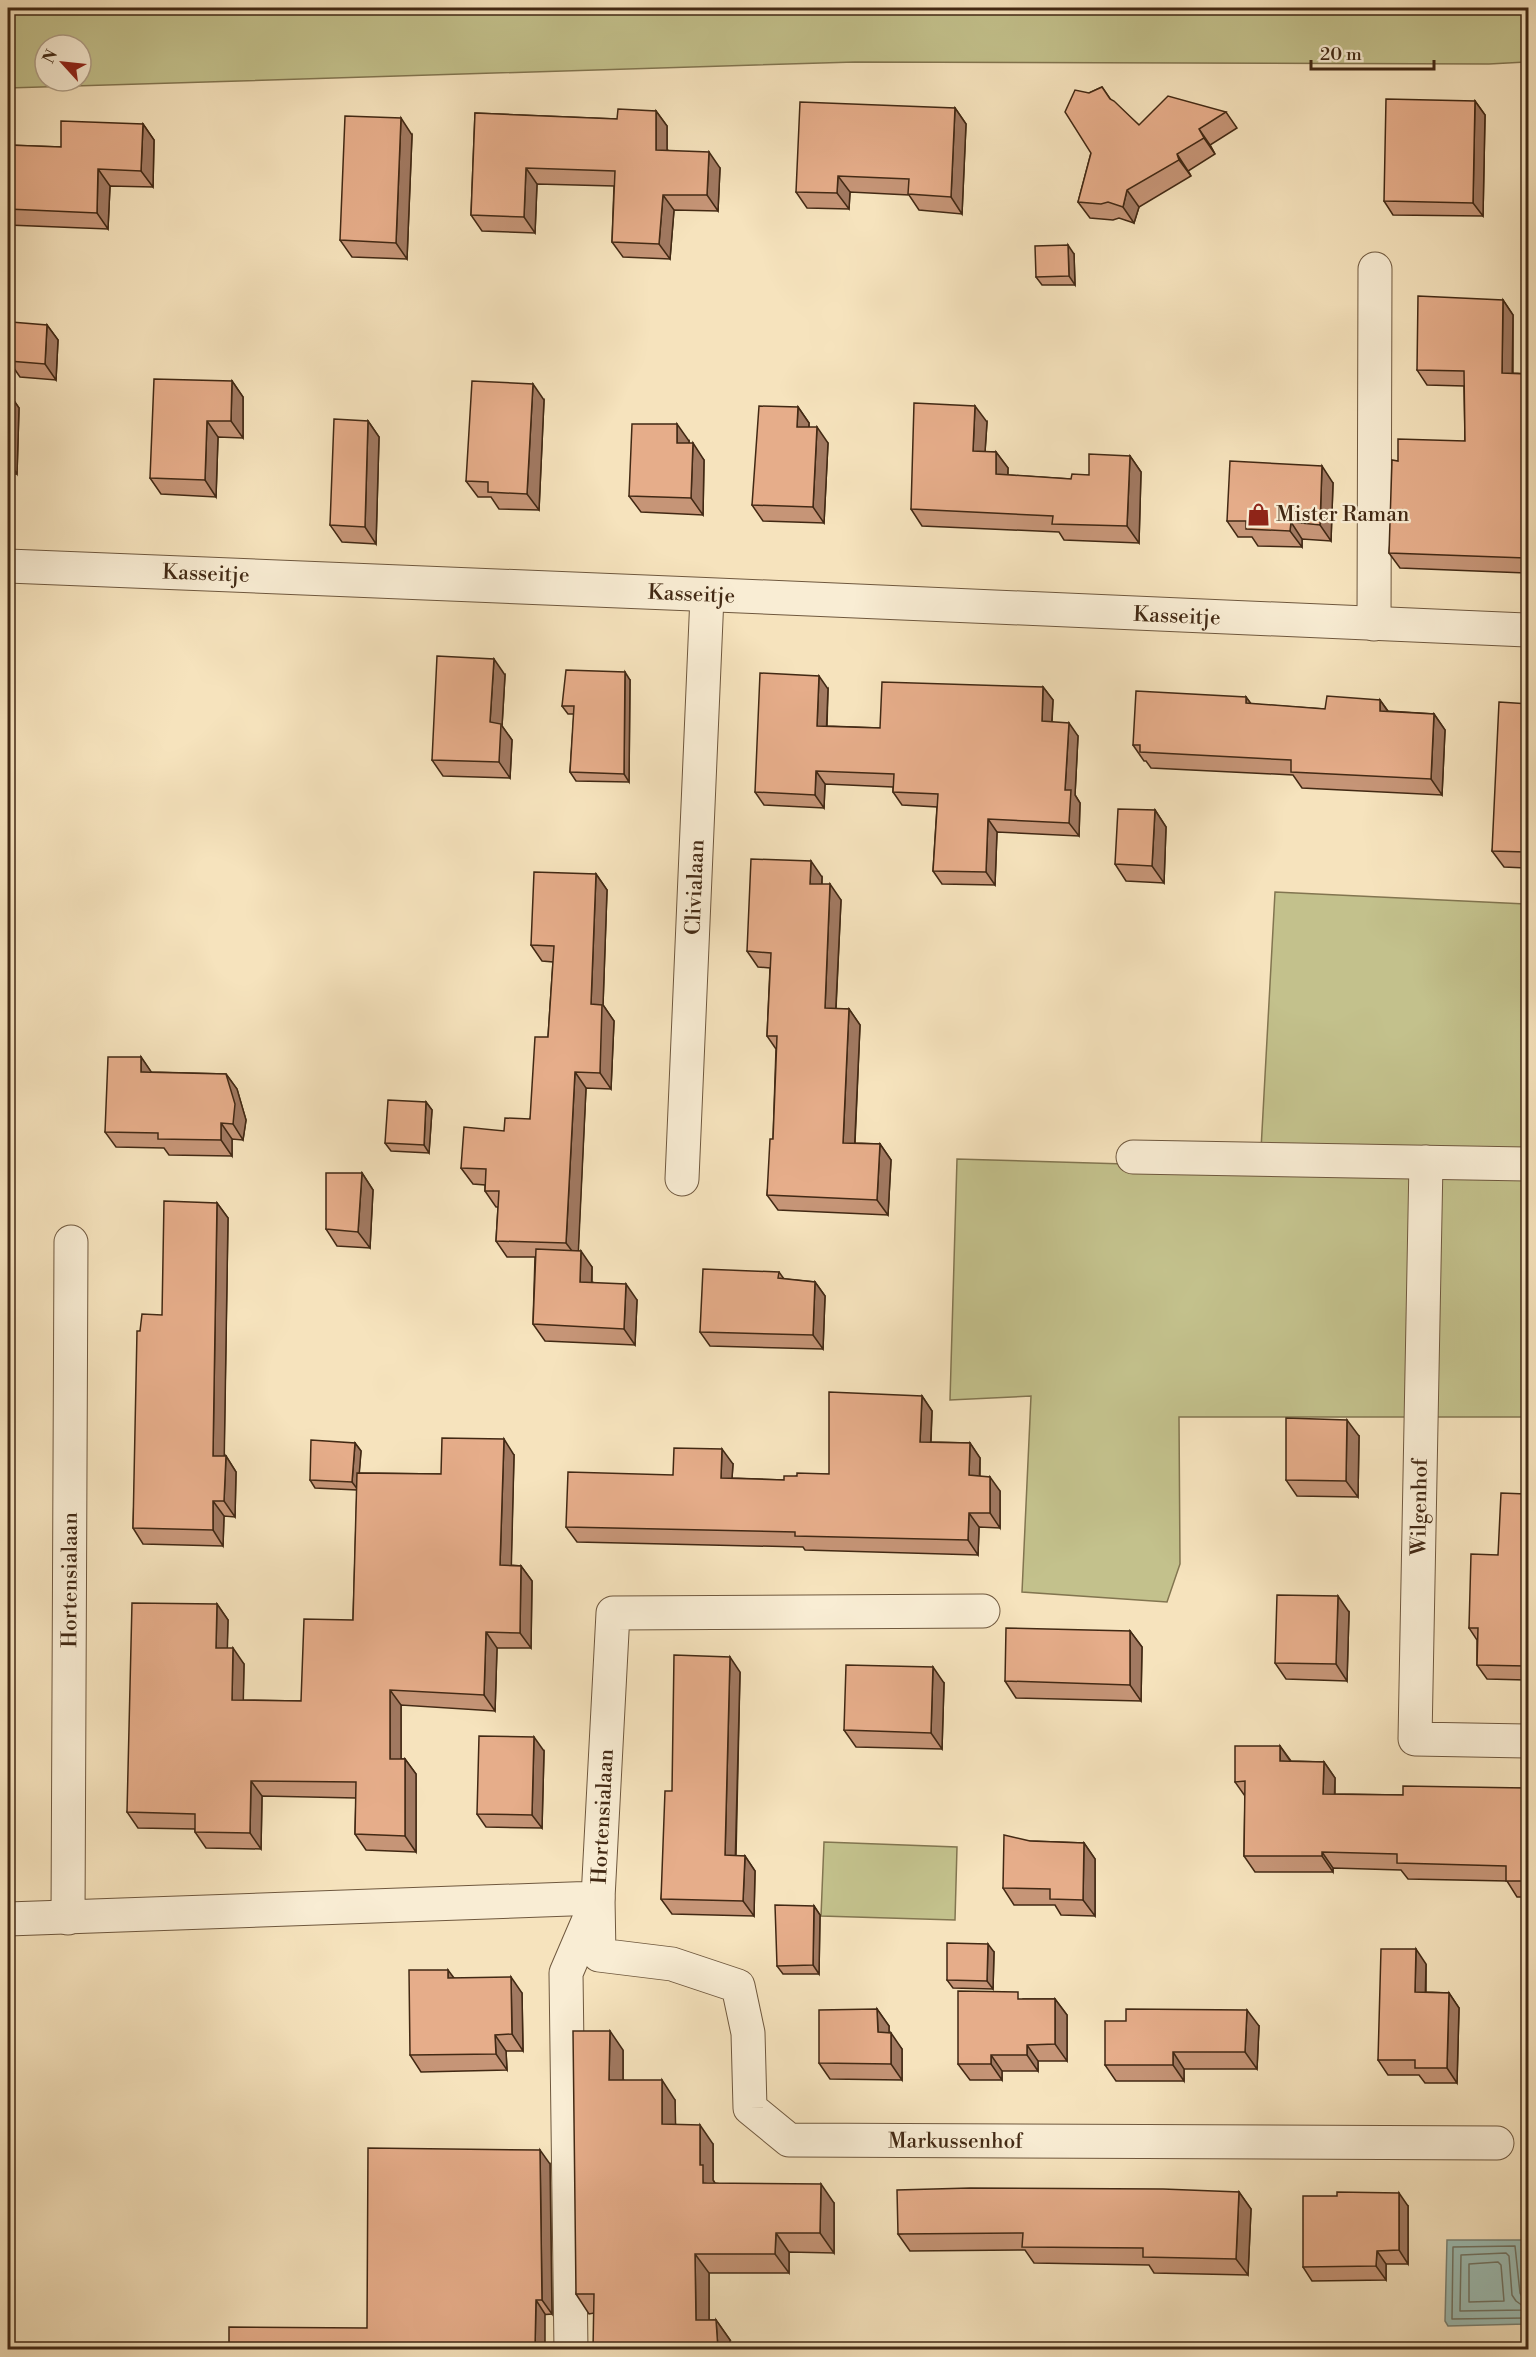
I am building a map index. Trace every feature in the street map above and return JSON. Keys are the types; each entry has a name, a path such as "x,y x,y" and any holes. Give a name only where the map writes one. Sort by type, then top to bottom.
{"street":[{"path":"1374,624 1375,269"},
{"name":"Kasseitje","path":"8,566 305,576 707,596 1528,630"},
{"name":"Clivialaan","path":"682,1179 707,596"},
{"path":"1133,1157 1528,1164"},
{"name":"Wilgenhof","path":"1426,1162 1415,1739 1528,1741"},
{"name":"Hortensialaan","path":"68,1918 71,1242"},
{"name":"Hortensialaan","path":"8,1919 598,1898 613,1613 983,1611"},
{"path":"571,2349 566,1973 598,1898"},
{"name":"Markussenhof","path":"598,1898 599,1955 672,1964 738,1986 748,2032 750,2108 789,2140 1497,2144"}],"shaded area":[{"path":"8,8 1528,8 1528,62 1489,64 855,62 93,85 93,33 33,33 33,87 8,88"},
{"path":"1275,892 1528,904 1528,1417 1179,1417 1180,1564 1167,1602 1022,1592 1031,1396 950,1400 957,1159 1260,1168"},
{"path":"824,1842 957,1847 955,1920 821,1916"}],"water":[{"path":"1447,2240 1522,2240 1528,2324 1448,2326 1445,2321"}],"building":[{"path":"1102,87 1110,99 1139,125 1168,96 1226,112 1199,129 1204,138 1177,154 1179,160 1127,190 1123,207 1108,202 1101,204 1078,202 1091,153 1065,112 1075,90 1089,93"},
{"path":"1386,99 1475,101 1473,203 1384,201"},
{"path":"800,102 955,108 951,197 908,194 909,179 838,176 837,193 796,192"},
{"path":"618,109 656,111 656,150 709,152 707,195 663,195 659,244 612,242 615,171 526,168 524,217 471,215 475,113 617,119"},
{"path":"345,116 401,118 396,243 340,240"},
{"path":"61,121 143,124 141,171 98,169 97,213 8,209 8,145 61,147"},
{"path":"1068,245 1069,276 1036,277 1035,246"},
{"path":"1418,296 1503,300 1502,373 1528,374 1528,558 1389,553 1392,460 1398,461 1398,439 1465,441 1464,371 1417,370"},
{"path":"11,322 47,325 45,364 9,361"},
{"path":"154,379 232,381 231,421 207,421 205,480 150,478"},
{"path":"472,381 533,384 527,494 488,492 488,482 466,481"},
{"path":"914,403 975,406 973,451 996,452 996,474 1071,479 1072,474 1089,475 1089,454 1130,456 1127,526 1052,524 1053,516 911,509"},
{"path":"759,406 798,407 797,427 817,427 813,507 752,505"},
{"path":"334,419 368,421 365,527 330,525"},
{"path":"632,424 677,424 677,443 693,443 691,498 629,496"},
{"path":"1230,461 1322,466 1320,525 1291,522 1290,531 1246,529 1246,521 1227,521"},
{"path":"437,656 494,659 490,722 501,724 499,762 432,760"},
{"path":"566,670 625,672 624,774 570,772 574,706 562,706"},
{"path":"760,673 819,676 817,726 880,728 882,682 1043,687 1042,721 1069,723 1065,790 1071,790 1069,823 988,819 986,872 933,871 938,794 893,792 894,774 816,771 815,795 755,792"},
{"path":"1136,691 1246,697 1246,703 1325,709 1327,696 1380,700 1380,711 1434,714 1431,779 1291,772 1291,760 1140,752 1140,745 1133,745"},
{"path":"1499,702 1528,704 1528,852 1492,851"},
{"path":"1118,809 1155,810 1152,866 1115,864"},
{"path":"751,859 811,861 810,884 830,884 825,1008 849,1009 843,1143 880,1144 877,1200 767,1195 770,1139 773,1139 777,1036 767,1036 771,953 747,951"},
{"path":"534,872 596,874 591,1004 602,1005 600,1073 575,1072 566,1243 496,1241 499,1191 485,1191 486,1169 461,1168 464,1127 504,1131 505,1118 530,1119 535,1037 548,1037 554,946 531,945"},
{"path":"108,1057 141,1057 141,1072 226,1074 235,1104 233,1124 221,1123 221,1140 158,1139 158,1133 105,1132"},
{"path":"388,1100 426,1102 424,1145 385,1143"},
{"path":"326,1173 362,1173 358,1232 326,1229"},
{"path":"164,1201 217,1203 213,1456 226,1456 224,1501 213,1501 213,1530 133,1528 137,1331 140,1331 142,1314 162,1315"},
{"path":"536,1249 581,1251 580,1282 626,1284 624,1329 533,1324"},
{"path":"703,1269 779,1272 778,1278 815,1282 813,1335 700,1332"},
{"path":"829,1392 922,1396 920,1442 970,1443 969,1475 990,1477 990,1513 969,1513 968,1540 795,1536 795,1532 566,1527 568,1472 673,1475 674,1448 722,1449 721,1478 784,1480 784,1476 797,1476 797,1473 829,1474"},
{"path":"1286,1418 1347,1420 1346,1481 1286,1480"},
{"path":"442,1438 504,1439 500,1565 521,1566 520,1633 486,1632 484,1695 390,1690 390,1759 405,1759 405,1836 355,1834 356,1782 251,1781 250,1833 195,1832 195,1814 127,1812 132,1603 217,1604 216,1648 233,1648 232,1700 301,1701 304,1619 353,1620 357,1473 441,1474"},
{"path":"311,1440 355,1443 352,1482 310,1480"},
{"path":"1501,1493 1528,1494 1528,1666 1477,1665 1478,1628 1469,1628 1471,1554 1498,1555"},
{"path":"1277,1595 1338,1596 1336,1664 1275,1663"},
{"path":"1006,1628 1130,1631 1130,1685 1005,1681"},
{"path":"674,1655 730,1657 725,1855 745,1856 743,1901 661,1899 665,1791 672,1791"},
{"path":"846,1665 933,1667 931,1733 844,1730"},
{"path":"479,1736 534,1737 532,1815 477,1814"},
{"path":"1235,1746 1280,1746 1280,1761 1324,1762 1323,1794 1403,1795 1403,1786 1528,1788 1528,1881 1506,1881 1506,1866 1397,1863 1397,1854 1322,1852 1322,1856 1244,1856 1245,1781 1235,1782"},
{"path":"1004,1835 1030,1841 1084,1843 1083,1900 1050,1899 1050,1889 1003,1888"},
{"path":"775,1905 814,1906 813,1965 777,1966"},
{"path":"947,1943 988,1944 987,1981 947,1980"},
{"path":"1381,1949 1416,1949 1415,1992 1449,1993 1447,2068 1415,2068 1415,2060 1378,2060"},
{"path":"409,1970 448,1970 448,1978 511,1977 512,2034 495,2035 496,2054 410,2055"},
{"path":"958,1991 1018,1992 1018,1999 1055,1999 1055,2044 1027,2045 1027,2055 991,2055 991,2064 958,2064"},
{"path":"877,2009 878,2032 891,2033 891,2064 819,2063 819,2010"},
{"path":"1126,2009 1247,2010 1245,2052 1173,2052 1173,2065 1105,2065 1105,2021 1126,2021"},
{"path":"573,2031 610,2031 609,2080 662,2080 662,2124 700,2125 700,2165 703,2165 703,2183 821,2184 820,2233 776,2233 775,2254 695,2254 696,2320 716,2320 718,2349 593,2349 594,2294 576,2294"},
{"path":"368,2148 540,2150 542,2300 536,2300 535,2349 229,2349 229,2327 367,2328"},
{"path":"1163,2189 1239,2192 1236,2259 1143,2257 1143,2248 1022,2247 1023,2233 898,2234 897,2190"},
{"path":"1337,2192 1399,2193 1399,2250 1377,2251 1376,2266 1303,2267 1303,2196 1337,2196"}],"place":[{"name":"Mister Raman","path":"1258,514"}]}
